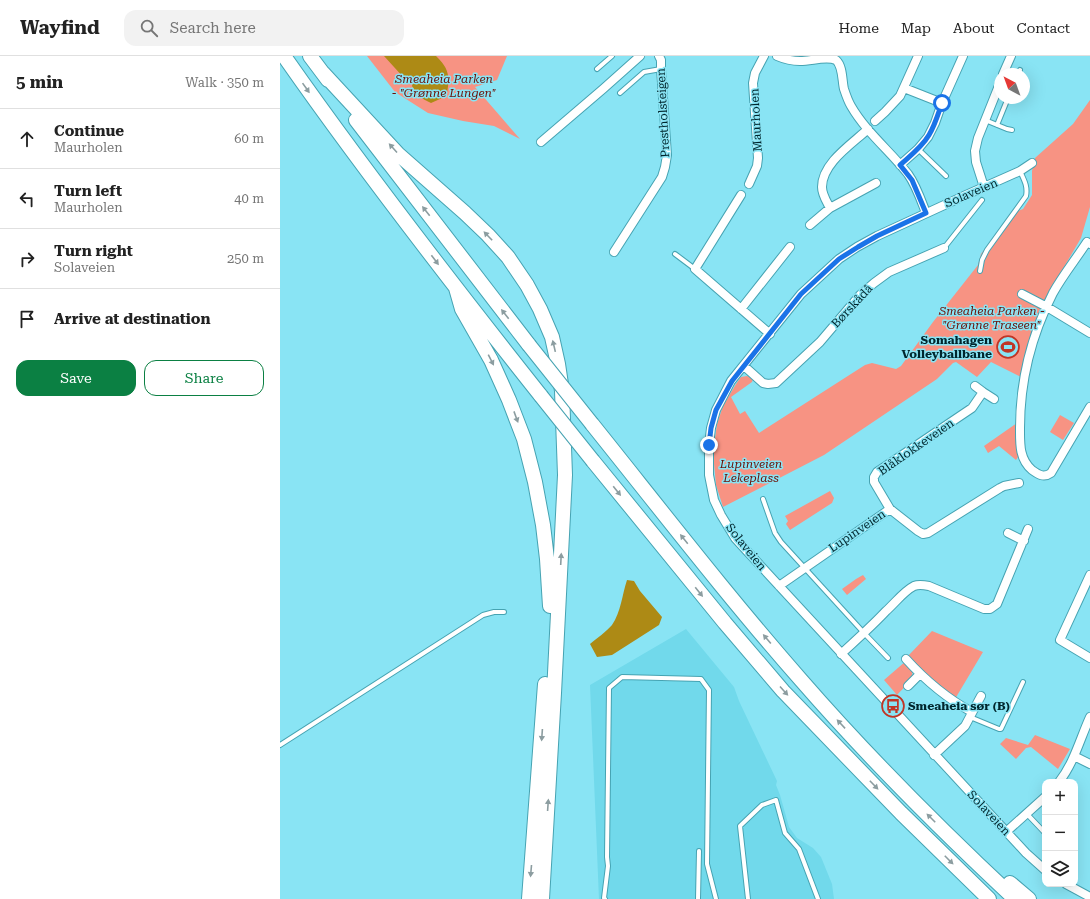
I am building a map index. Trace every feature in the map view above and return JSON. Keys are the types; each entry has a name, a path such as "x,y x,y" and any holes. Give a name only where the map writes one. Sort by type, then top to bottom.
{"highway":[{"path":"284,56 337,130 456,288 540,396 724,623 783,691 901,813 988,899"},
{"path":"310,56 372,142 530,345 738,605 801,680 900,787 1015,899"},
{"path":"323,73 398,154 465,213 488,235 508,258 527,284 552,337 562,392 565,475 555,599 546,682 529,899"},
{"path":"456,288 462,309 491,360 524,439 535,482 555,599 542,899"},
{"path":"958,845 974,851 1029,899"}],"street":[{"path":"541,142 640,56"},
{"name":"Prestholsteigen","path":"614,252 662,177 665,167 667,155 662,69 659,56"},
{"name":"Maurholen","path":"749,184 757,166 758,158 753,83 755,73 764,56"},
{"path":"777,56 801,61 823,56 837,60 840,65 844,89 853,110 912,180 926,213"},
{"path":"875,121 900,96 918,56"},
{"path":"900,165 918,149 928,137 963,56"},
{"path":"1006,68 1011,56"},
{"path":"904,88 942,103"},
{"path":"984,187 976,162 975,151 978,138 994,98"},
{"path":"830,208 822,188 828,167 844,150 868,129"},
{"name":"Solaveien","path":"1032,163 1020,172 877,236 839,259 801,294 732,381 716,410 711,428 709,445 710,475 714,500 735,538 1026,854 1042,867"},
{"path":"810,225 830,208 876,183"},
{"path":"741,195 695,269 770,334"},
{"path":"1090,244 1086,242 1054,292 1047,306 1027,359 1021,398 1020,440 1021,451 1024,460 1029,467 1043,476 1047,476 1051,473 1090,407"},
{"path":"741,309 790,247"},
{"name":"Børskådå","path":"744,366 763,383 776,383 820,342 860,295 874,283 889,272 944,248"},
{"path":"1022,294 1047,306 1090,332"},
{"path":"976,386 982,392 994,398"},
{"name":"Blåklokkeveien","path":"890,509 874,482 874,477 877,472 972,408 982,392"},
{"name":"Lupinveien","path":"779,586 890,509 918,531 923,534 928,533 1000,488 1019,483"},
{"path":"841,654 903,595 916,585 929,586 984,609 990,609 997,604 1028,529"},
{"path":"1008,533 1024,541"},
{"path":"1090,575 1060,640 1090,658"},
{"path":"906,659 920,674 971,714"},
{"path":"908,686 920,674"},
{"path":"934,755 961,729 981,696"},
{"path":"1061,779 1069,768 1090,717"},
{"path":"1074,756 1090,764"},
{"path":"1006,832 1042,800"},
{"path":"1072,887 1090,897"}],"lane":[{"path":"597,69 612,56"},
{"path":"620,94 644,72 662,69"},
{"path":"997,125 1006,104"},
{"path":"985,120 1012,130"},
{"path":"918,149 946,176"},
{"path":"980,271 982,260 987,250 1026,196 1027,189 1020,172"},
{"name":"Børskådå","path":"944,248 982,200"},
{"path":"675,254 695,269"},
{"path":"763,500 775,533 781,542 803,568 888,658"},
{"path":"280,746 483,615 494,612 504,612"},
{"path":"605,899 608,866 609,688 622,677 701,679 710,690 707,864 716,899"},
{"path":"971,714 999,729 1002,729 1023,682"},
{"path":"748,899 740,826 762,805 776,800 785,833 800,850 818,899"},
{"path":"1027,814 1042,830"},
{"path":"698,852 698,899"}],"shaded area":[{"path":"384,56 436,56 444,65 448,73 447,93 440,99 431,103 425,100 412,86 413,82 411,78 404,78"},
{"path":"627,580 634,581 640,591 662,617 659,625 612,655 597,657 590,644 610,628 615,620"},
{"path":"686,629 734,687 739,701 777,781 776,785 789,827 797,838 813,848 821,857 832,884 834,899 599,899 590,685"}],"green space":[{"name":"Smeaheia Parken - \"Grønne Lungen\"","path":"367,56 507,56 497,80 475,87 520,139 494,126 428,113 395,92"},
{"name":"Smeaheia Parken - \"Grønne Traseen\"","path":"1090,100 1090,207 1081,238 1043,303 1023,363 1021,377 991,362 977,377 956,362 953,363 937,379 824,455 723,507 716,485 713,453 717,424 723,406 741,377 747,376 753,379 752,382 731,397 740,414 745,411 759,433 865,365 872,363 896,369 901,366 933,322 978,265 981,254 1010,214 1023,209 1032,195 1032,171 1035,158 1073,124"},
{"path":"1060,415 1074,423 1063,440 1050,432"},
{"path":"1017,423 1020,454 1016,460 999,446 988,453 984,446"},
{"path":"830,491 834,498 832,503 790,530 786,524 788,521 785,516"},
{"path":"863,575 866,579 847,595 842,589"},
{"path":"932,631 983,652 955,699 920,674 907,657"},
{"path":"906,661 912,671 911,679 897,695 884,680"},
{"path":"1035,735 1070,749 1058,769 1031,747 1026,748 1016,759 1000,744 1006,738 1028,745"}],"place":[{"name":"Somahagen Volleyballbane","path":"1008,347"},
{"name":"Smeaheia sør (B)","path":"893,706"}],"route":[{"path":"709,445 711,428 716,410 722,397 732,381 801,294 839,259 877,236 926,213 912,180 900,165 918,149 928,137 942,103"}],"park label":[{"name":"Lupinveien Lekeplass","path":"751,471"}]}
